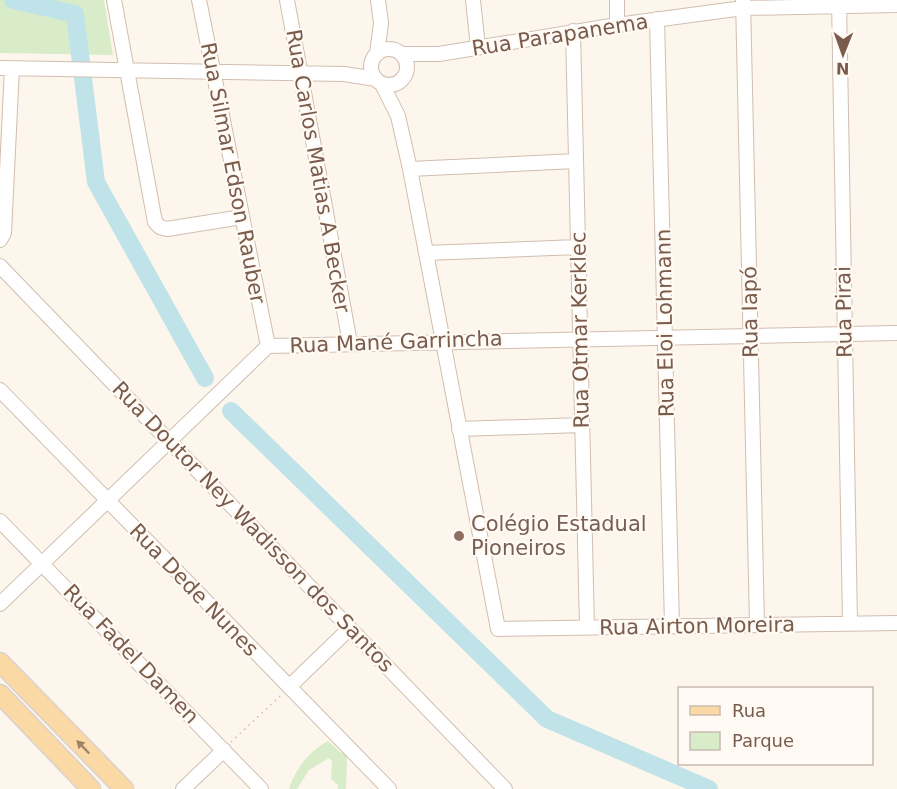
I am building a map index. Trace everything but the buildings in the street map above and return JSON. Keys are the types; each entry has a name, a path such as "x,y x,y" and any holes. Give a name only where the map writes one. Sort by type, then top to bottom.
{"main road":[{"path":"0,662 124,789"},
{"path":"0,694 91,789"}],"street":[{"path":"114,0 155,222 167,229 242,216"},
{"name":"Rua Silmar Edson Rauber","path":"199,0 268,346"},
{"name":"Rua Carlos Matias A Becker","path":"287,0 350,343"},
{"path":"378,0 381,23 374,58 379,81 398,116 459,429 582,426"},
{"path":"473,0 478,47"},
{"path":"617,0 617,25"},
{"name":"Rua Pirai","path":"839,3 850,623"},
{"name":"Rua Parapanema","path":"398,52 439,54 743,4 897,5"},
{"name":"Rua Iapó","path":"743,4 757,625"},
{"name":"Rua Eloi Lohmann","path":"657,19 672,626"},
{"path":"381,23 398,52 403,76 398,116"},
{"name":"Rua Otmar Kerklec","path":"573,32 587,628"},
{"path":"344,74 388,49 398,52"},
{"name":"Rua Parapanema","path":"403,76 439,54"},
{"path":"0,240 4,233 6,68 344,74 391,85 403,76"},
{"path":"410,169 576,161"},
{"path":"426,253 578,247"},
{"name":"Rua Doutor Ney Wadisson dos Santos","path":"0,266 506,789"},
{"name":"Rua Mané Garrincha","path":"0,604 268,346 441,340 897,333"},
{"name":"Rua Dede Nunes","path":"0,390 389,789"},
{"name":"Rua Airton Moreira","path":"459,429 498,629 897,623"},
{"name":"Rua Fadel Damen","path":"0,521 261,789"},
{"path":"289,687 350,628"},
{"path":"183,789 224,750"}],"path":[{"path":"224,750 289,687"}],"green space":[{"path":"0,0 104,0 113,55 0,53"},
{"path":"328,741 340,752 347,754 346,789 338,789 338,785 331,779 332,761 329,758 309,770 297,789 289,789 304,761 315,749"}],"waterway":[{"path":"13,0 75,14 96,182 205,378"},
{"path":"231,411 547,719 709,789"}],"place":[{"name":"Colégio Estadual Pioneiros","path":"459,536"}]}
